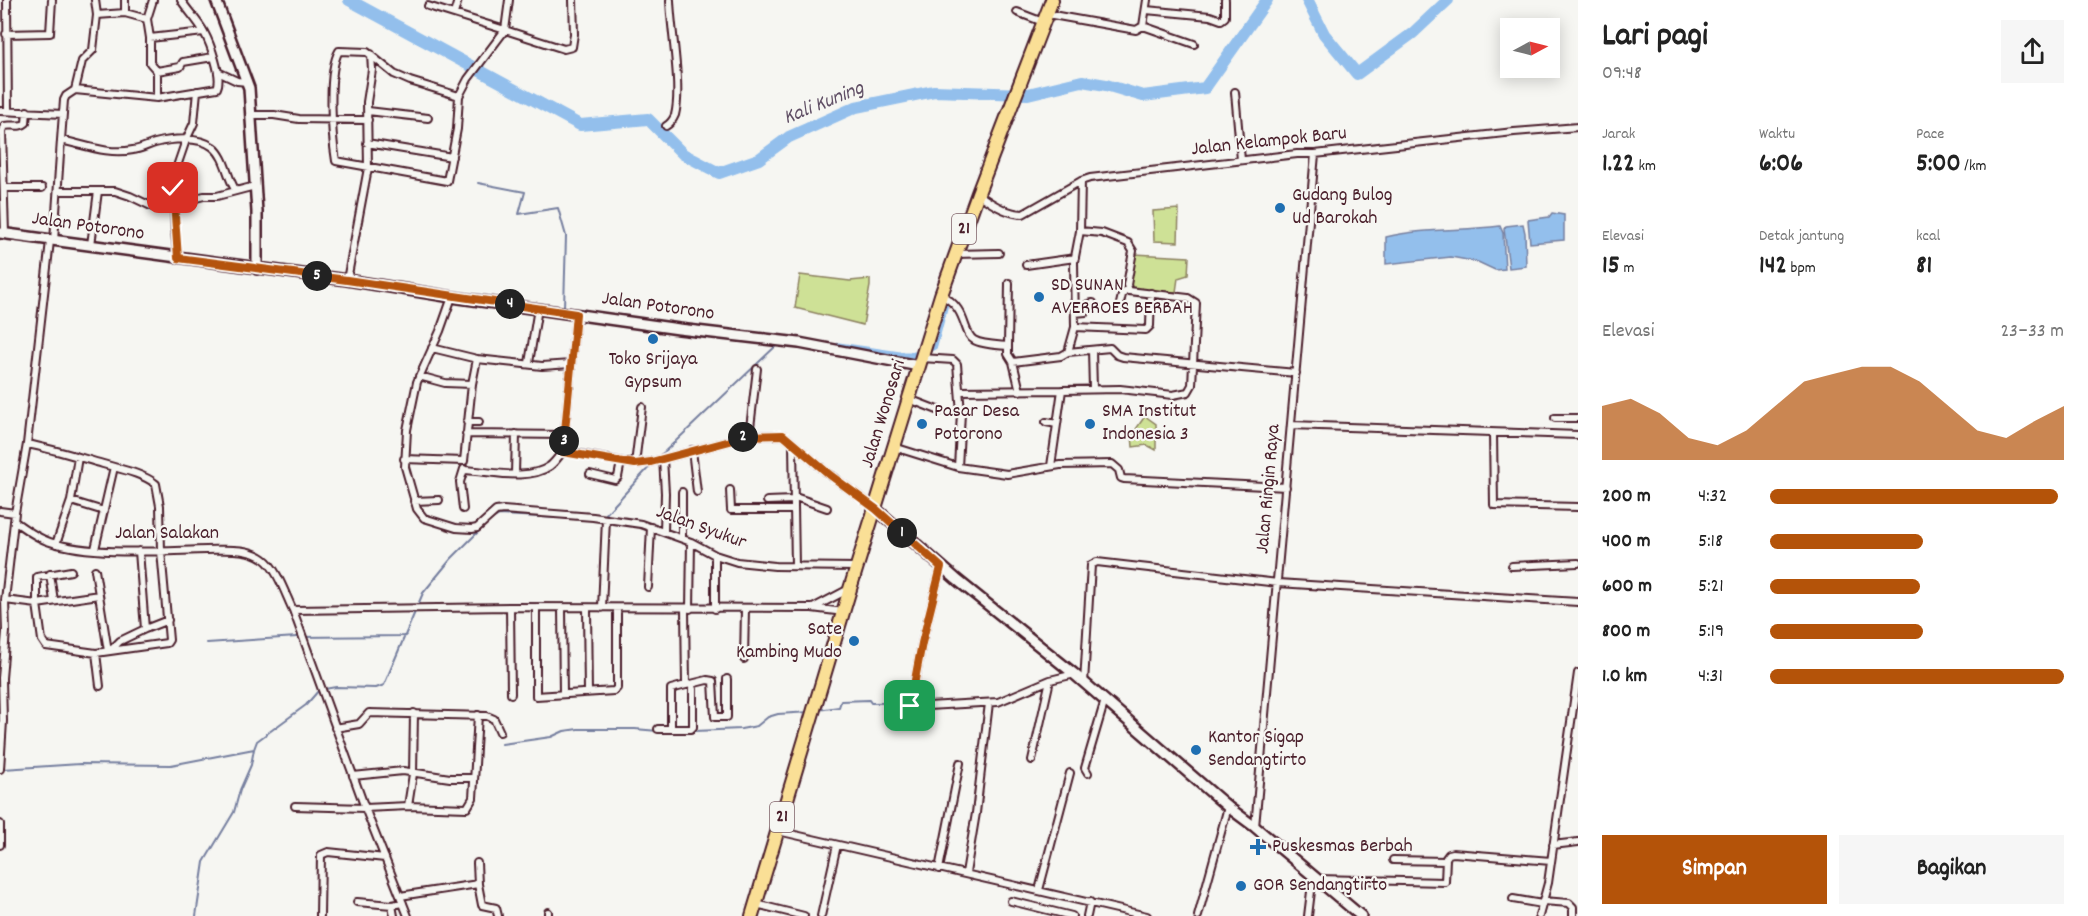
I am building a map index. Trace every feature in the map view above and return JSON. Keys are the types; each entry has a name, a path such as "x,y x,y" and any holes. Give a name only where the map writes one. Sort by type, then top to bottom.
{"highway":[{"name":"Jalan Wonosari","path":"754,910 941,295 955,254 982,197 1008,114 1052,0"}],"street":[{"path":"7,0 3,21 6,34 8,111"},
{"path":"6,34 50,33 52,0"},
{"path":"75,90 82,63 93,50 97,15 95,0"},
{"path":"125,0 125,13"},
{"path":"153,0 147,19 150,63 158,71 157,98"},
{"path":"0,769 3,721 2,678 6,632 5,600 52,241 66,96 75,90 157,98 217,88 220,81 218,72 204,32 181,0"},
{"path":"216,0 248,82 252,115 257,269"},
{"path":"454,14 458,0"},
{"path":"459,96 394,74 371,54 363,51 339,51 336,54 332,87 336,161 447,181 459,96 470,76 505,30 509,0"},
{"path":"428,6 564,48 572,47 573,0"},
{"path":"666,126 672,122 675,114 677,83 670,0"},
{"path":"1143,26 1147,0"},
{"path":"1146,10 1210,16 1221,20 1225,17 1226,0"},
{"path":"1017,12 1136,30 1143,26 1194,44"},
{"path":"97,15 125,13 147,19"},
{"path":"150,38 204,32"},
{"path":"347,280 368,168 367,102 372,70 371,54"},
{"path":"158,71 180,67 183,62 213,57"},
{"path":"372,70 386,67"},
{"path":"218,72 237,81 248,82"},
{"path":"178,258 173,178 194,123 197,91"},
{"path":"1235,92 1241,160"},
{"path":"0,111 63,114"},
{"path":"3,233 5,188 1,146 2,130 4,126 24,125 27,111"},
{"path":"368,111 428,118"},
{"path":"252,115 368,120"},
{"name":"Jalan Kelampok Baru","path":"982,197 997,206 1023,214 1090,178 1241,160 1578,127"},
{"path":"61,140 93,149 134,150 155,143 186,140 203,142 216,148 223,161 230,184 236,192"},
{"path":"367,143 452,157"},
{"name":"Jalan Ringin Raya","path":"1255,827 1315,154"},
{"path":"1068,352 1076,327 1075,258 1080,231 1081,181"},
{"path":"58,191 115,191 130,195 153,207 204,196 217,196 255,186"},
{"path":"5,188 42,188"},
{"path":"91,245 98,191"},
{"path":"960,391 1093,389 1182,394 1188,392 1192,385 1196,303 1188,298 1129,291 1127,285 1133,251 1128,243 1102,233 1080,231"},
{"name":"Jalan Potorono","path":"3,233 840,350 922,356"},
{"path":"955,254 999,253"},
{"path":"1026,265 1075,258"},
{"path":"1009,283 1008,354 1013,362 1020,391"},
{"path":"1119,308 1122,295 1128,288"},
{"path":"1076,327 1146,330 1150,326 1151,293"},
{"path":"941,295 959,309 969,334 974,340 1008,346"},
{"path":"439,500 414,501 404,459 410,411 419,376 441,331 452,297"},
{"path":"1075,313 1086,312 1088,304 1093,303"},
{"path":"529,363 537,308"},
{"path":"464,470 515,474 545,469 552,465 563,452 576,314"},
{"path":"432,348 477,359 542,366 571,364"},
{"path":"1013,362 1061,356 1068,352 1110,348 1122,357 1296,373"},
{"path":"1092,350 1093,389"},
{"path":"922,356 956,362 961,413 958,467"},
{"path":"463,509 460,476 464,470 467,422 477,359"},
{"path":"749,436 757,369"},
{"path":"419,376 445,383 472,384"},
{"path":"1051,466 1062,390"},
{"path":"909,399 940,411"},
{"path":"635,464 642,407"},
{"path":"1555,418 1578,418"},
{"path":"467,422 479,422"},
{"path":"1046,422 1058,424"},
{"path":"1291,426 1578,435"},
{"path":"1493,433 1494,505 1578,507"},
{"path":"466,434 565,435"},
{"path":"515,474 516,434"},
{"path":"563,452 635,464 651,462 749,436 783,435 830,475 876,509 941,567 1075,674 1228,807 1361,916"},
{"path":"27,444 114,467 156,484 160,506 161,550 169,640 96,653 46,646 42,640 37,604 37,577 71,571"},
{"path":"793,444 795,566"},
{"path":"894,447 958,467 1007,474 1051,466 1112,464 1116,466 1121,478 1124,479 1286,487"},
{"path":"692,450 697,492"},
{"path":"56,544 72,501 78,457"},
{"path":"404,459 464,462"},
{"path":"661,459 665,493 664,532"},
{"path":"590,474 615,480 618,477 621,462"},
{"path":"95,549 114,467"},
{"path":"730,490 731,510 794,510"},
{"path":"682,492 682,538"},
{"path":"766,501 794,499 827,508"},
{"path":"72,501 104,511"},
{"name":"Jalan Syukur","path":"414,501 424,518 468,530 477,528 490,515 503,510 593,517 651,527 682,538 715,555 754,564 858,567"},
{"path":"0,511 15,513"},
{"path":"602,608 605,519"},
{"name":"Jalan Salakan","path":"14,521 40,538 56,544 139,551 241,551 266,560 293,610 365,808 408,916"},
{"path":"648,587 651,527"},
{"path":"658,729 693,729 688,684 691,542"},
{"path":"139,551 145,629"},
{"path":"715,555 715,609"},
{"path":"1084,683 1091,565 1093,563 1159,568 1278,583 1578,602"},
{"path":"1512,566 1578,563"},
{"path":"941,567 910,706 998,702 1050,680 1075,674"},
{"path":"95,570 109,650"},
{"path":"50,574 54,601"},
{"path":"812,608 850,589"},
{"path":"5,600 37,604 99,595"},
{"path":"510,607 511,694"},
{"path":"293,610 510,607 536,609 812,608 844,612"},
{"path":"587,608 588,693"},
{"path":"536,609 536,696 614,691 617,688 617,608"},
{"path":"562,609 563,694"},
{"path":"744,659 745,609"},
{"path":"109,650 120,641 168,620"},
{"path":"96,653 100,686"},
{"path":"1539,916 1551,861 1578,673"},
{"path":"671,729 671,689 707,680 712,681 715,717 727,717 727,680"},
{"path":"1032,760 1050,680"},
{"path":"1088,773 1085,768 1105,700"},
{"path":"966,873 976,813 989,703"},
{"path":"335,728 359,724 369,713 414,713 487,716 494,719 500,732"},
{"path":"408,806 413,774 414,713"},
{"path":"295,806 467,808 473,798 478,715"},
{"path":"939,869 960,763"},
{"path":"353,776 403,771 413,774 474,778"},
{"path":"1039,890 1070,773"},
{"path":"1198,916 1228,807"},
{"path":"0,824 0,844"},
{"path":"778,831 1147,916"},
{"path":"1553,845 1578,842"},
{"path":"821,916 837,845"},
{"path":"320,916 321,855 328,852 385,858"},
{"path":"1316,877 1445,882 1447,856 1453,853 1551,861"},
{"path":"1393,860 1446,861"},
{"path":"477,863 482,905 496,908 498,916"},
{"path":"1308,916 1316,877"},
{"path":"400,896 478,884"},
{"path":"1513,899 1572,905 1573,916"},
{"path":"1011,901 1072,916"},
{"path":"357,902 392,905 403,903"},
{"path":"1087,916 1089,902"},
{"path":"392,905 394,916"},
{"path":"754,910 804,916"}],"green space":[{"path":"1179,209 1178,242 1154,241 1153,211"},
{"path":"1134,254 1189,257 1188,275 1178,278 1176,292 1130,289"},
{"path":"800,275 850,281 870,279 863,325 795,308"},
{"path":"1145,416 1156,424 1156,450 1147,445 1133,447 1132,435"}],"water":[{"path":"1552,213 1564,215 1564,240 1530,243 1528,220 1549,217"},
{"path":"1523,224 1526,266 1509,268 1504,229 1506,226"},
{"path":"1500,226 1503,233 1505,269 1495,270 1478,262 1451,257 1386,264 1386,237 1414,232"}],"waterway":[{"name":"Kali Kuning","path":"349,0 580,125 648,119 683,154 719,173 759,159 789,137 856,107 934,91 1028,94 1082,81 1106,85 1143,96 1205,88 1267,0"},
{"path":"1307,0 1324,34 1357,74 1413,33 1448,0"},
{"path":"478,183 525,192 519,214 558,208 566,236 564,308"},
{"path":"505,300 561,308"},
{"path":"839,346 900,355 916,355 934,346 945,304"},
{"path":"659,457 779,343"},
{"path":"604,516 653,463"},
{"path":"488,521 499,515 600,520"},
{"path":"196,916 204,862 234,812 257,741 306,705 319,690 336,687 376,688 384,685 423,593 451,559 484,526"},
{"path":"207,643 297,637 406,636"},
{"path":"1052,677 1067,671"},
{"path":"818,710 839,707 841,701 941,702"},
{"path":"672,732 741,729 757,726 768,717 778,714 810,712"},
{"path":"502,744 551,737 564,731 578,729 658,731"},
{"path":"3,769 80,764 171,765 254,749"}],"place":[{"name":"Gudang Bulog Ud Barokah","path":"1280,208"},
{"name":"SD SUNAN AVERROES BERBAH","path":"1039,297"},
{"name":"Toko Srijaya Gypsum","path":"653,339"},
{"name":"Pasar Desa Potorono","path":"922,424"},
{"name":"SMA Institut Indonesia 3","path":"1090,424"},
{"name":"Sate Kambing Mudo","path":"854,641"},
{"name":"Kantor Sigap Sendangtirto","path":"1196,750"},
{"name":"Puskesmas Berbah","path":"1258,847"},
{"name":"GOR Sendangtirto","path":"1241,886"}],"route":[{"path":"173,188 178,258 576,314 563,452 635,464 651,462 749,436 773,434 787,437 830,475 876,509 941,567 922,643 910,706"}]}
